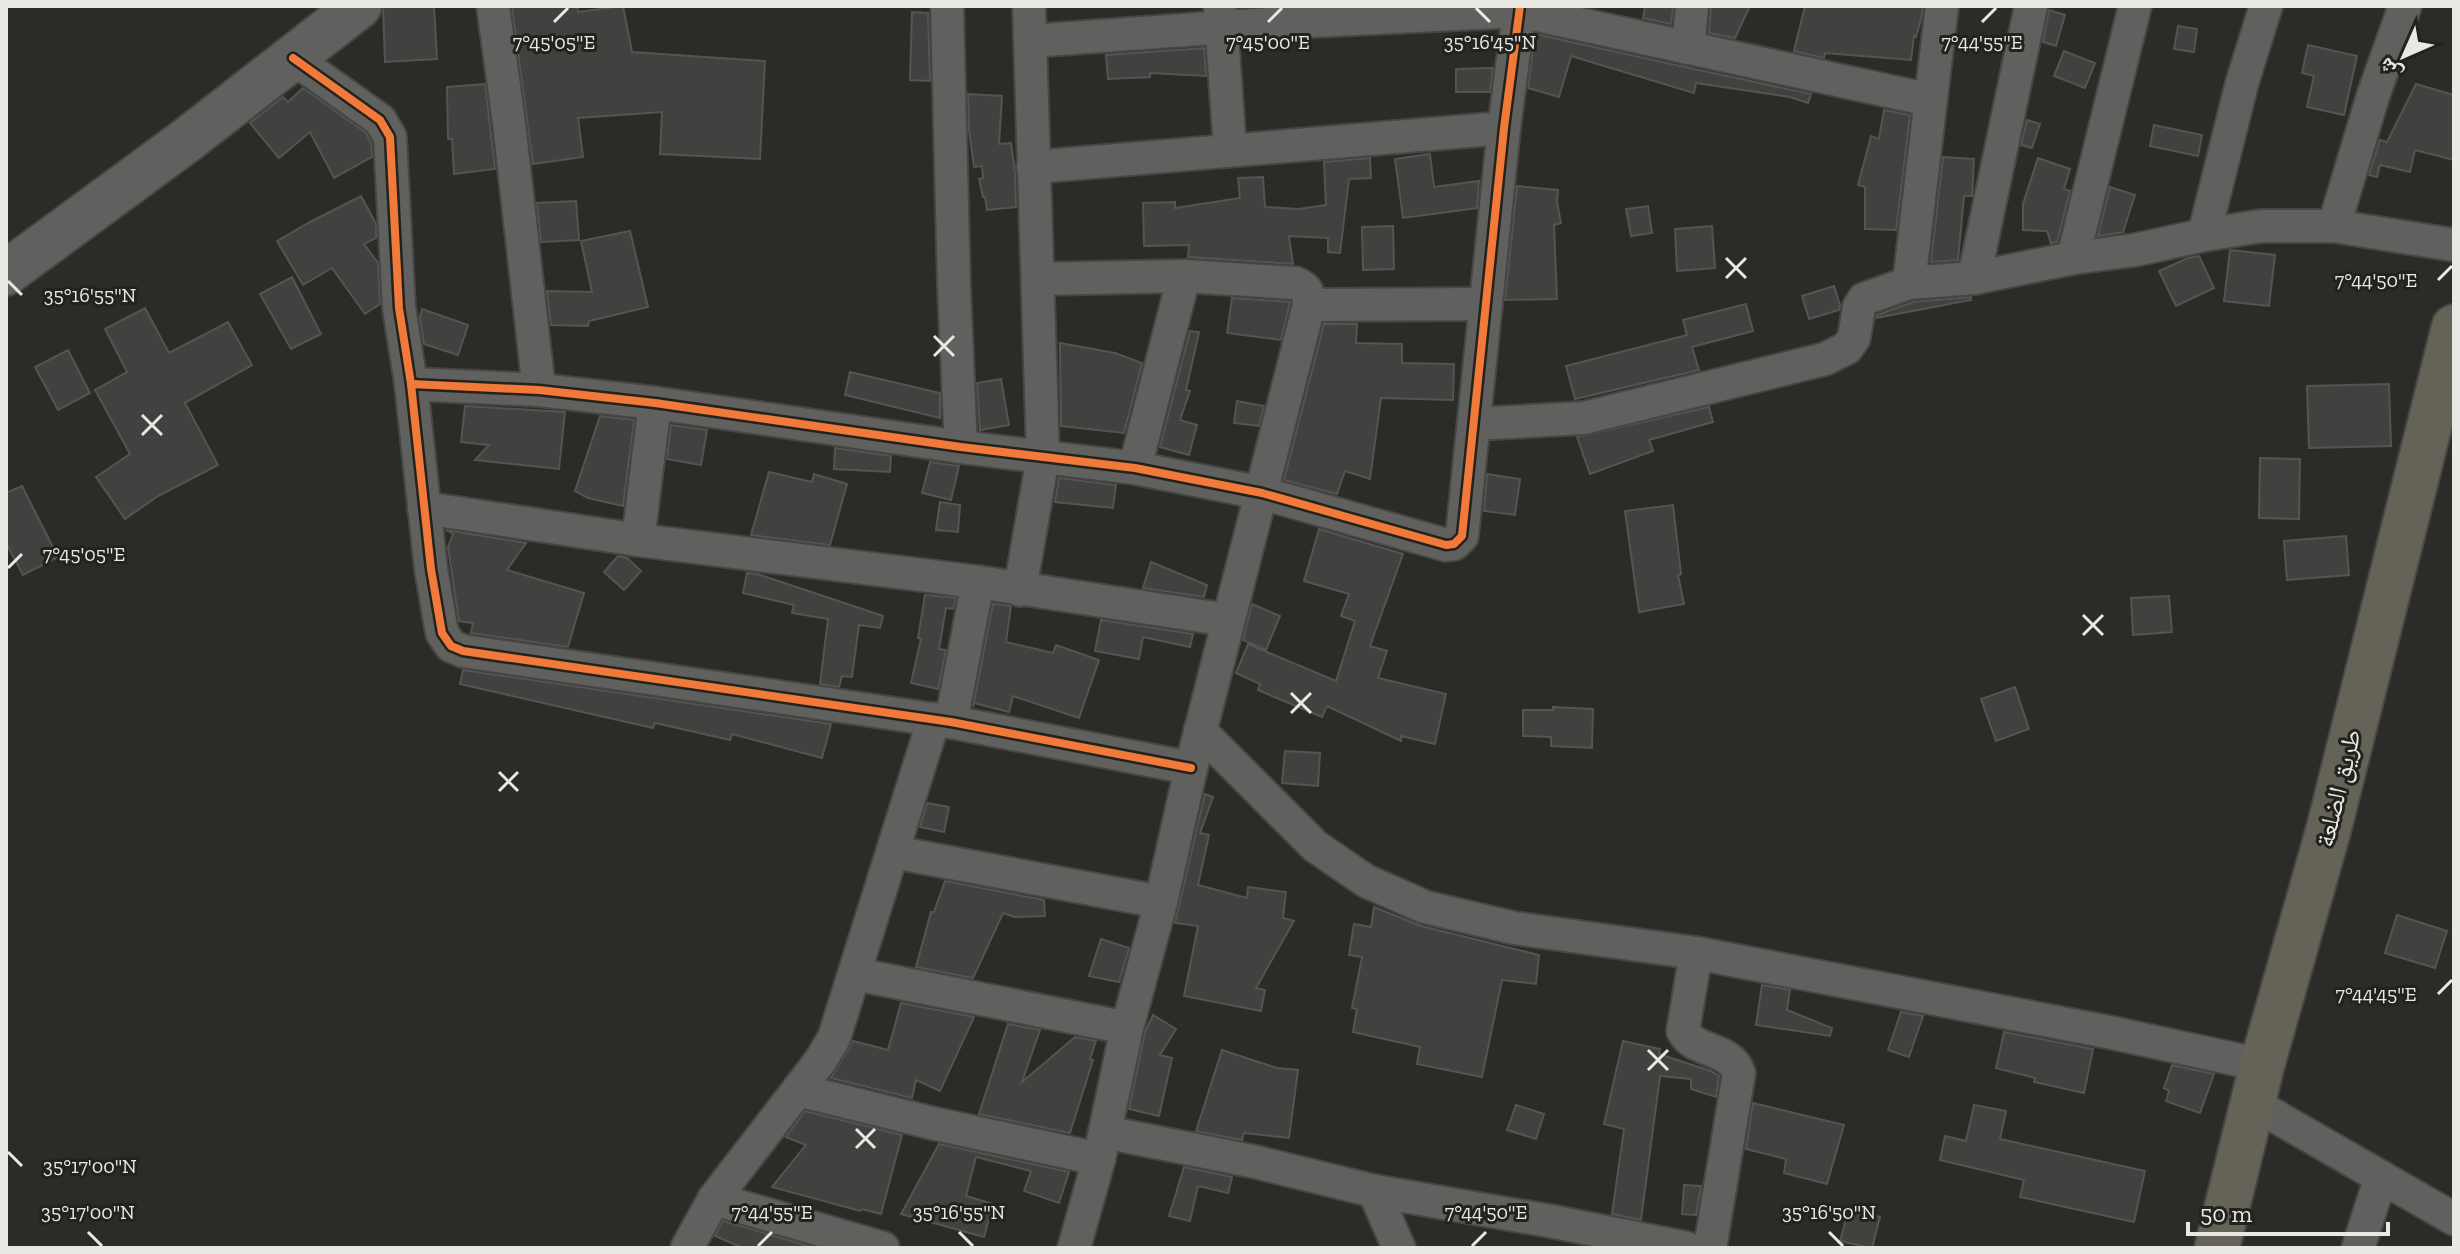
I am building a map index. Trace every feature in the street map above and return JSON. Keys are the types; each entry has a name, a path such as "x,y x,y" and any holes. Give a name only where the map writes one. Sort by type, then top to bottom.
{"main road":[{"name":"طريق الضلعة","path":"2217,1248 2258,1084 2329,828 2454,327"}],"street":[{"path":"6,273 187,140 359,6"},
{"path":"493,6 539,390"},
{"path":"947,6 961,447"},
{"path":"1020,590 1043,457 1029,6"},
{"path":"1688,48 1692,6"},
{"path":"1909,283 1942,6"},
{"path":"1974,278 2031,6"},
{"path":"2073,258 2135,6"},
{"path":"2204,235 2242,83 2266,6"},
{"path":"2334,226 2373,96 2405,6"},
{"path":"411,384 539,390 655,403 961,447 1135,468 1262,493 1446,545 1454,544 1462,536 1519,9"},
{"path":"1030,41 1220,17 1519,9 1930,100"},
{"path":"1220,17 1230,149"},
{"path":"293,58 380,120 390,137 399,308 411,384 431,569 442,633 451,646 463,651 942,721 1191,768"},
{"path":"1033,167 1504,128"},
{"path":"1474,424 1584,418 1825,359 1847,348 1854,338 1859,307 1864,299 1909,283 1974,278 2261,226 2334,226 2454,245"},
{"path":"1039,279 1184,276 1295,283 1308,293 1309,305 1200,731 1161,902 1127,1028 1102,1146 1074,1248"},
{"path":"1135,468 1184,276"},
{"path":"1309,305 1486,304"},
{"path":"638,540 655,403"},
{"path":"424,508 638,540 978,582 1228,620"},
{"path":"687,1248 714,1199 821,1060 834,1038 893,852 942,721 978,582"},
{"path":"1200,731 1315,846 1366,881 1425,907 1514,928 1696,953 2113,1033 2258,1084 2381,1177 2454,1219"},
{"path":"893,852 1161,902"},
{"path":"1696,953 1683,1031 1689,1039 1730,1058 1736,1063 1739,1073 1710,1248"},
{"path":"855,974 1127,1028"},
{"path":"798,1090 923,1121 1102,1146 1256,1162 1374,1191 1686,1248"},
{"path":"2358,1248 2381,1177"},
{"path":"1374,1191 1399,1248"},
{"path":"714,1199 883,1248"}],"building":[{"path":"383,6 434,6 437,59 385,62"},
{"path":"577,6 578,12 623,6 632,52 765,61 760,159 660,154 662,112 578,118 583,157 533,164 512,7"},
{"path":"1645,6 1673,6 1671,24 1643,18"},
{"path":"1711,6 1750,6 1735,38 1709,33"},
{"path":"1805,6 1923,6 1911,60 1825,53 1824,58 1794,51"},
{"path":"2049,10 2065,15 2056,46 2043,42"},
{"path":"912,12 928,13 930,81 910,80"},
{"path":"2178,26 2197,29 2194,52 2174,49"},
{"path":"1535,34 1811,94 1808,103 1790,97 1696,83 1694,93 1571,56 1559,97 1528,88"},
{"path":"2308,45 2357,56 2344,115 2307,107 2314,76 2302,73"},
{"path":"1204,48 1206,76 1150,73 1150,77 1108,79 1106,55"},
{"path":"2064,51 2095,63 2085,88 2054,76"},
{"path":"1493,68 1490,92 1456,92 1456,69"},
{"path":"485,84 495,169 454,174 452,139 448,139 447,87"},
{"path":"2416,84 2454,95 2454,160 2415,150 2410,172 2380,165 2377,177 2369,175 2380,140 2387,142"},
{"path":"303,88 366,133 371,143 372,157 334,178 310,132 279,158 250,123 283,97 288,102"},
{"path":"968,94 1002,96 999,144 1011,143 1016,207 987,210 979,179 983,178 982,166 974,167"},
{"path":"1884,110 1910,115 1896,230 1865,229 1865,187 1858,185 1871,136 1879,139"},
{"path":"2027,120 2040,124 2032,148 2021,145"},
{"path":"2154,125 2202,135 2198,156 2150,146"},
{"path":"1430,154 1434,187 1479,181 1477,208 1403,218 1395,159"},
{"path":"1943,157 1974,159 1972,196 1964,196 1958,260 1931,262"},
{"path":"1370,158 1371,178 1349,179 1340,253 1328,252 1328,238 1289,236 1293,264 1188,257 1189,245 1144,246 1143,203 1175,202 1175,208 1240,198 1238,178 1263,177 1265,207 1299,209 1326,205 1324,162"},
{"path":"2038,158 2070,169 2064,189 2070,191 2057,242 2051,243 2047,231 2023,230 2023,204"},
{"path":"1517,186 1558,190 1561,223 1554,225 1557,299 1505,300"},
{"path":"2110,187 2135,195 2123,232 2098,236"},
{"path":"361,196 376,224 376,238 364,244 378,263 380,304 365,314 332,268 303,285 277,241"},
{"path":"576,201 579,240 541,242 537,203"},
{"path":"1648,206 1652,233 1631,236 1626,209"},
{"path":"1393,226 1394,269 1363,270 1362,227"},
{"path":"1712,226 1715,268 1677,271 1675,229"},
{"path":"630,231 648,307 589,321 588,326 551,325 547,291 592,292 581,241"},
{"path":"2230,250 2275,255 2269,306 2224,301"},
{"path":"2199,256 2214,288 2176,306 2159,271"},
{"path":"292,277 321,334 291,349 260,294"},
{"path":"1834,286 1839,310 1809,319 1802,296"},
{"path":"1971,297 1971,300 1876,318 1913,302"},
{"path":"1232,298 1290,302 1281,340 1227,333"},
{"path":"1746,304 1753,331 1692,347 1699,370 1575,399 1566,366 1687,335 1683,320"},
{"path":"145,308 169,353 228,322 252,365 185,403 218,465 158,496 125,519 96,477 130,454 95,390 127,372 105,329"},
{"path":"422,309 468,325 458,355 424,344 420,317"},
{"path":"1324,324 1357,324 1356,343 1402,344 1402,363 1454,364 1453,400 1381,398 1370,479 1345,471 1337,494 1284,480"},
{"path":"1190,331 1199,332 1186,390 1190,391 1180,420 1197,425 1189,455 1160,447"},
{"path":"1060,343 1115,353 1142,363 1124,433 1061,426"},
{"path":"68,350 90,393 58,410 35,367"},
{"path":"850,372 940,393 940,418 845,395"},
{"path":"1001,379 1009,425 980,430 977,383"},
{"path":"2389,384 2391,446 2309,448 2307,386"},
{"path":"1237,401 1264,406 1259,426 1234,423"},
{"path":"465,406 565,412 559,469 475,460 489,445 461,442"},
{"path":"1709,407 1713,422 1649,440 1653,451 1590,474 1577,437"},
{"path":"600,416 634,420 623,506 588,498 575,491"},
{"path":"671,425 707,430 701,465 667,459"},
{"path":"835,448 891,456 890,472 834,469"},
{"path":"2260,458 2300,459 2299,519 2259,518"},
{"path":"930,462 959,466 951,500 922,493"},
{"path":"769,472 812,482 814,474 847,484 830,545 751,535"},
{"path":"1487,474 1520,479 1515,515 1484,511"},
{"path":"1059,478 1116,485 1113,508 1055,502"},
{"path":"22,486 58,557 23,575 6,543 6,493"},
{"path":"940,502 960,505 958,532 936,530"},
{"path":"1673,505 1681,574 1678,575 1684,604 1639,612 1625,511"},
{"path":"1319,529 1403,554 1370,646 1387,651 1378,678 1446,694 1435,744 1401,736 1401,741 1327,706 1322,717 1258,690 1260,684 1236,673 1248,644 1336,681 1355,621 1341,616 1349,594 1304,581"},
{"path":"446,530 526,543 507,570 584,593 568,647 471,633 473,623 459,621 448,547 453,534"},
{"path":"2346,536 2349,575 2287,580 2284,541"},
{"path":"618,556 627,558 641,571 624,590 604,572"},
{"path":"1151,562 1207,585 1204,597 1143,588"},
{"path":"747,573 883,616 880,628 859,625 852,677 842,676 839,687 820,684 828,619 792,613 794,605 743,593"},
{"path":"925,595 956,598 953,609 946,608 939,649 946,650 938,689 911,683 921,639 918,638"},
{"path":"2169,596 2172,632 2133,635 2131,598"},
{"path":"993,604 1011,606 1006,642 1053,653 1056,645 1099,660 1079,718 1013,696 1009,712 974,703 973,707"},
{"path":"1252,604 1280,616 1266,650 1243,640"},
{"path":"1101,620 1193,634 1190,647 1143,637 1139,659 1095,651"},
{"path":"463,670 831,724 822,758 732,734 730,740 655,723 653,728 460,684"},
{"path":"2015,687 2029,729 1996,741 1981,699"},
{"path":"1553,707 1593,709 1592,748 1551,746 1551,737 1523,736 1523,710 1553,710"},
{"path":"1285,751 1320,753 1318,786 1282,783"},
{"path":"1205,794 1213,797 1200,833 1209,835 1198,885 1247,898 1248,887 1286,892 1283,918 1294,921 1256,988 1265,990 1261,1011 1184,996 1198,926 1175,923"},
{"path":"927,803 949,807 944,832 920,827"},
{"path":"945,881 1044,900 1045,916 1014,917 1003,913 973,978 916,967 931,912 934,912"},
{"path":"1374,907 1421,926 1539,955 1536,984 1502,980 1482,1077 1417,1064 1420,1047 1353,1032 1357,1009 1352,1008 1362,957 1349,955 1354,924 1371,927"},
{"path":"2397,915 2447,931 2435,968 2385,953"},
{"path":"1101,939 1129,948 1119,982 1089,976"},
{"path":"1762,985 1790,990 1787,1010 1832,1028 1830,1036 1756,1025"},
{"path":"901,1003 974,1017 940,1091 916,1080 912,1098 831,1078 853,1041 888,1050"},
{"path":"1901,1012 1923,1016 1909,1057 1888,1050"},
{"path":"1153,1015 1176,1029 1160,1055 1172,1058 1159,1116 1129,1109 1145,1032"},
{"path":"1008,1024 1040,1030 1022,1082 1075,1037 1096,1041 1070,1133 979,1114"},
{"path":"2004,1032 2093,1049 2084,1093 2034,1082 2035,1078 1996,1068"},
{"path":"1623,1041 1660,1049 1659,1054 1719,1076 1716,1097 1691,1089 1691,1079 1660,1076 1641,1220 1612,1214 1624,1129 1604,1124"},
{"path":"1222,1050 1277,1068 1298,1070 1289,1138 1244,1133 1242,1140 1196,1131"},
{"path":"2172,1065 2214,1074 2200,1113 2166,1101 2169,1091 2164,1088"},
{"path":"1753,1103 1844,1125 1827,1184 1784,1173 1786,1159 1746,1149"},
{"path":"1516,1105 1544,1114 1536,1139 1507,1130"},
{"path":"1974,1105 2006,1111 2000,1139 2145,1171 2134,1222 2020,1197 2024,1180 1940,1160 1945,1136 1966,1141"},
{"path":"805,1111 902,1135 881,1214 772,1187 806,1145 786,1137"},
{"path":"939,1144 1069,1172 1059,1203 1024,1191 1031,1171 976,1157 966,1196 993,1204 984,1237 901,1214"},
{"path":"1184,1167 1232,1177 1228,1193 1198,1186 1190,1221 1169,1216"},
{"path":"1684,1185 1701,1186 1696,1215 1682,1214"},
{"path":"1849,1208 1880,1217 1872,1248 1840,1241"},
{"path":"723,1221 815,1248 743,1248 715,1236"}],"cycle path":[{"path":"411,384 539,390 655,403 961,447 1135,468 1262,493 1446,545 1454,544 1462,536 1504,128 1520,6"},
{"path":"293,58 380,120 390,137 399,308 411,384 431,569 442,633 451,646 463,651 951,722 1191,768"}]}
